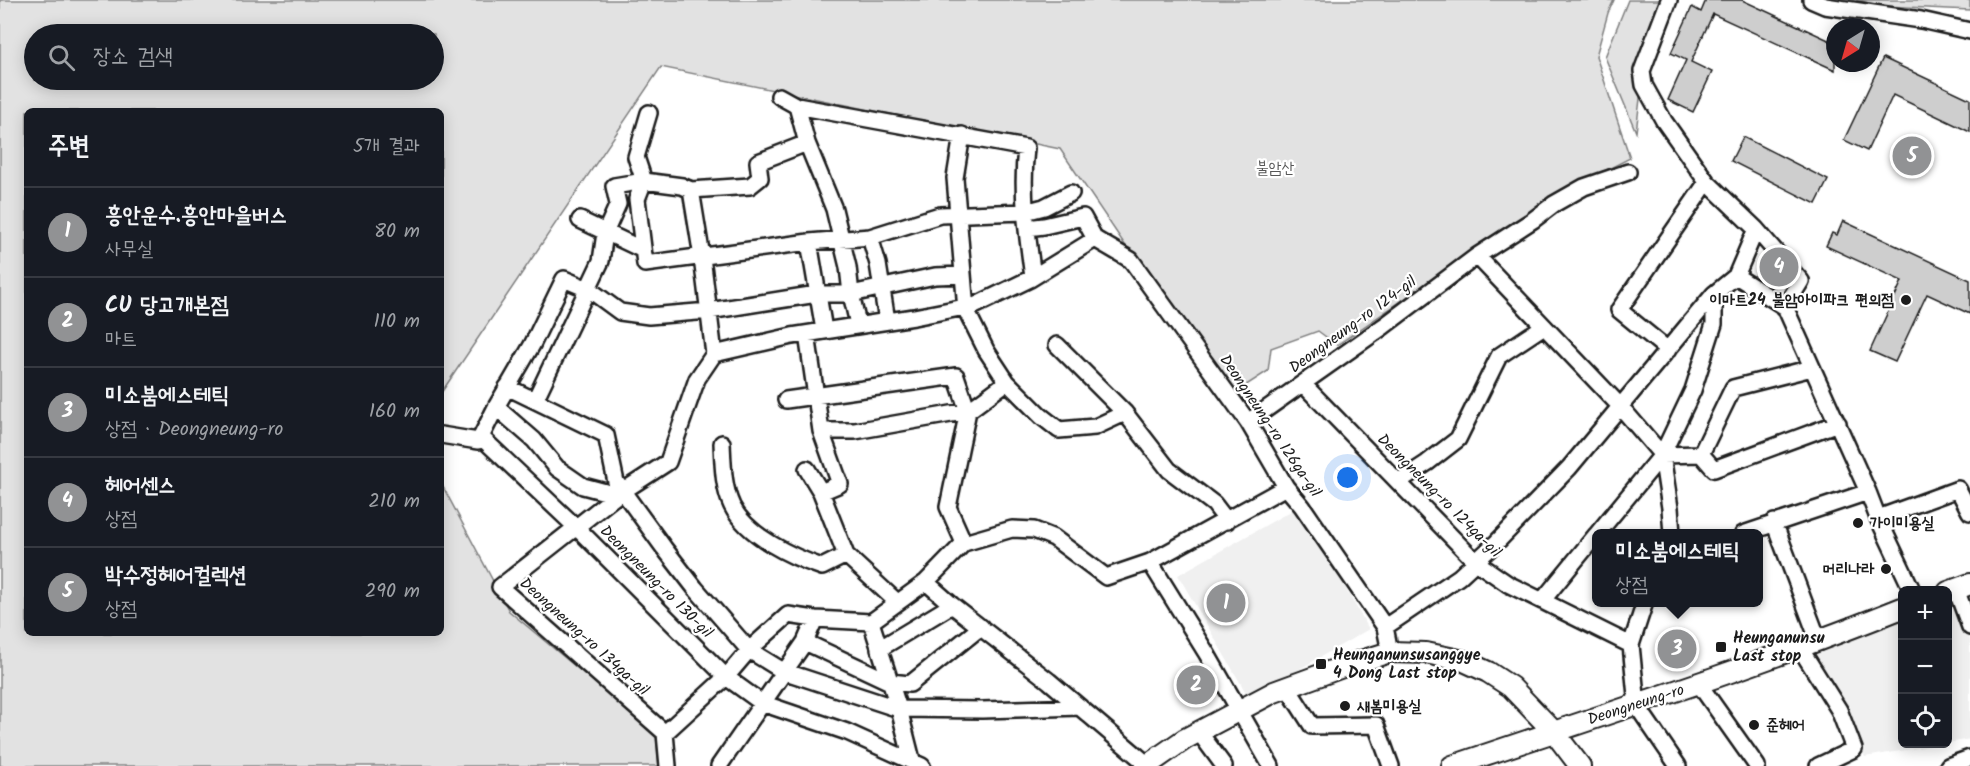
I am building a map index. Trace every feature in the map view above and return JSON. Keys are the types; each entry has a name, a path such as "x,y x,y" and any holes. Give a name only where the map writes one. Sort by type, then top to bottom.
{"main road":[{"name":"Deongneung-ro","path":"1452,766 1700,684 1819,642 1898,610"},
{"path":"1147,766 1239,709 1287,687 1390,652 1426,653 1464,661 1488,672 1511,687 1554,732 1580,766"}],"street":[{"path":"1669,0 1642,71 1644,85 1664,121 1707,182 1756,229 1801,281 1785,308"},
{"path":"1811,0 1825,6 1921,20 1970,31"},
{"path":"779,96 797,106 1026,148 1024,168 1026,220 1033,277"},
{"path":"797,106 807,143 834,209 848,267 850,294 858,324"},
{"path":"649,113 636,157 644,181 637,199 645,264 809,242 870,237 887,321"},
{"path":"962,135 955,178 966,310 987,350 1007,382 1041,416 1059,430 1095,427 1125,413"},
{"path":"535,400 601,261 605,233 618,204 614,186 644,181 682,186 691,190 750,186 760,178 758,162 807,143"},
{"name":"Deongneung-ro 124-gil","path":"1248,422 1477,256 1554,204 1584,187 1628,172"},
{"path":"1668,350 1619,310 1707,182"},
{"path":"691,190 714,354 858,324 965,307 966,310"},
{"name":"Deongneung-ro 126ga-gil","path":"1026,220 1044,207 1071,193"},
{"name":"Deongneung-ro 126ga-gil","path":"870,237 940,215 993,213 1044,226 1083,217 1095,238 1131,260 1248,422 1286,487 1302,506 1385,627 1390,652"},
{"path":"579,220 642,250"},
{"path":"1385,627 1459,577 1569,468 1714,294 1736,276 1756,229"},
{"path":"966,310 1033,277 1095,238"},
{"path":"809,242 824,330"},
{"path":"1477,256 1620,406 1662,455 1671,508 1672,529"},
{"path":"444,435 478,441 532,345 564,279 586,289 620,312 649,316 709,311 818,294 850,294 935,276 963,275"},
{"path":"1736,276 1785,308 1910,586"},
{"path":"1601,529 1662,455 1693,390 1714,324 1714,294"},
{"path":"1398,482 1458,439 1499,356 1544,326"},
{"path":"807,334 822,431 840,484 821,492"},
{"path":"1057,345 1125,413 1169,470 1214,504 1227,521"},
{"name":"Deongneung-ro 130-gil","path":"714,354 697,379 668,462 620,494 577,528 726,677 762,703 846,732 917,763"},
{"path":"1701,454 1733,388 1812,368"},
{"path":"786,400 956,376 968,411 948,507 964,543"},
{"path":"822,431 855,431 968,411 1007,382"},
{"name":"Deongneung-ro 124ga-gil","path":"1303,384 1476,562 1508,584 1631,645"},
{"path":"507,387 606,435 620,494"},
{"path":"496,407 534,440 557,468 583,486 620,494"},
{"path":"1701,454 1714,469 1838,423"},
{"path":"481,437 577,528"},
{"path":"722,443 724,480 733,507 750,530 801,560 822,567 846,555"},
{"path":"1662,455 1701,454"},
{"path":"807,469 821,492 846,555 897,602"},
{"path":"668,766 665,733 726,677 749,650 788,615 871,622 926,582 964,543 1012,529 1034,530 1054,538 1106,577 1150,562 1286,487"},
{"path":"1878,518 1964,488 1970,512"},
{"path":"1756,529 1868,492"},
{"name":"Deongneung-ro 130-gil","path":"620,494 695,588 749,650 783,671 899,709 981,710 1080,707"},
{"path":"1774,522 1819,642"},
{"name":"Deongneung-ro 134ga-gil","path":"577,528 500,587 665,733"},
{"path":"1542,601 1592,540"},
{"path":"1150,562 1208,654 1271,766"},
{"path":"926,582 1080,707 1147,766"},
{"path":"1958,588 1970,627"},
{"path":"879,649 952,605"},
{"path":"1644,607 1631,645 1637,706 1678,766"},
{"path":"719,766 805,642 815,619"},
{"name":"Deongneung-ro 130-gil","path":"871,622 917,763"},
{"path":"805,642 890,682 910,684 981,627"},
{"path":"1800,648 1839,710 1854,749 1818,766"},
{"path":"1700,684 1757,766"},
{"path":"1287,687 1312,726 1376,724 1391,766"},
{"path":"1199,732 1224,766"},
{"path":"1948,766 1970,758"}],"shaded area":[{"path":"1298,507 1369,629 1249,698 1178,575"},
{"path":"1957,604 1970,639 1970,739 1952,742 1952,640 1952,606"},
{"path":"1898,622 1898,748 1918,748 1865,757 1810,652"}],"green space":[{"name":"불암산","path":"0,0 1614,0 1596,56 1630,158 1550,199 1337,345 1318,331 1271,348 1268,371 1228,397 1060,149 661,67 444,389 444,108 24,108 24,636 444,636 444,489 509,611 656,734 659,766 0,766"},
{"path":"1628,0 1672,0 1643,74 1636,132 1605,57"},
{"path":"1856,0 1970,0 1970,10 1883,6"}],"building":[{"path":"1706,0 1742,0 1826,39 1826,66 1713,14 1691,62 1712,72 1693,112 1668,100 1686,60 1671,53 1692,7 1701,12"},
{"path":"1883,58 1970,99 1970,132 1893,95 1867,151 1844,140 1876,72 1880,72"},
{"path":"1743,137 1828,180 1816,204 1731,161"},
{"path":"1843,221 1970,280 1970,314 1927,294 1895,362 1870,351 1902,281 1826,246 1832,233 1837,235"}],"place":[{"name":"박수정헤어컬렉션","path":"1912,156"},
{"name":"헤어센스","path":"1779,267"},
{"name":"이마트24 불암아이파크 편의점","path":"1906,300"},
{"name":"가이미용실","path":"1858,523"},
{"name":"머리나라","path":"1886,569"},
{"name":"흥안운수.흥안마을버스","path":"1226,603"},
{"name":"Heunganunsu Last stop","path":"1721,647"},
{"name":"미소붐에스테틱","path":"1677,649"},
{"name":"Heunganunsusanggye 4 Dong Last stop","path":"1321,664"},
{"name":"CU 당고개본점","path":"1196,685"},
{"name":"새봄미용실","path":"1345,706"},
{"name":"준헤어","path":"1754,725"}]}
